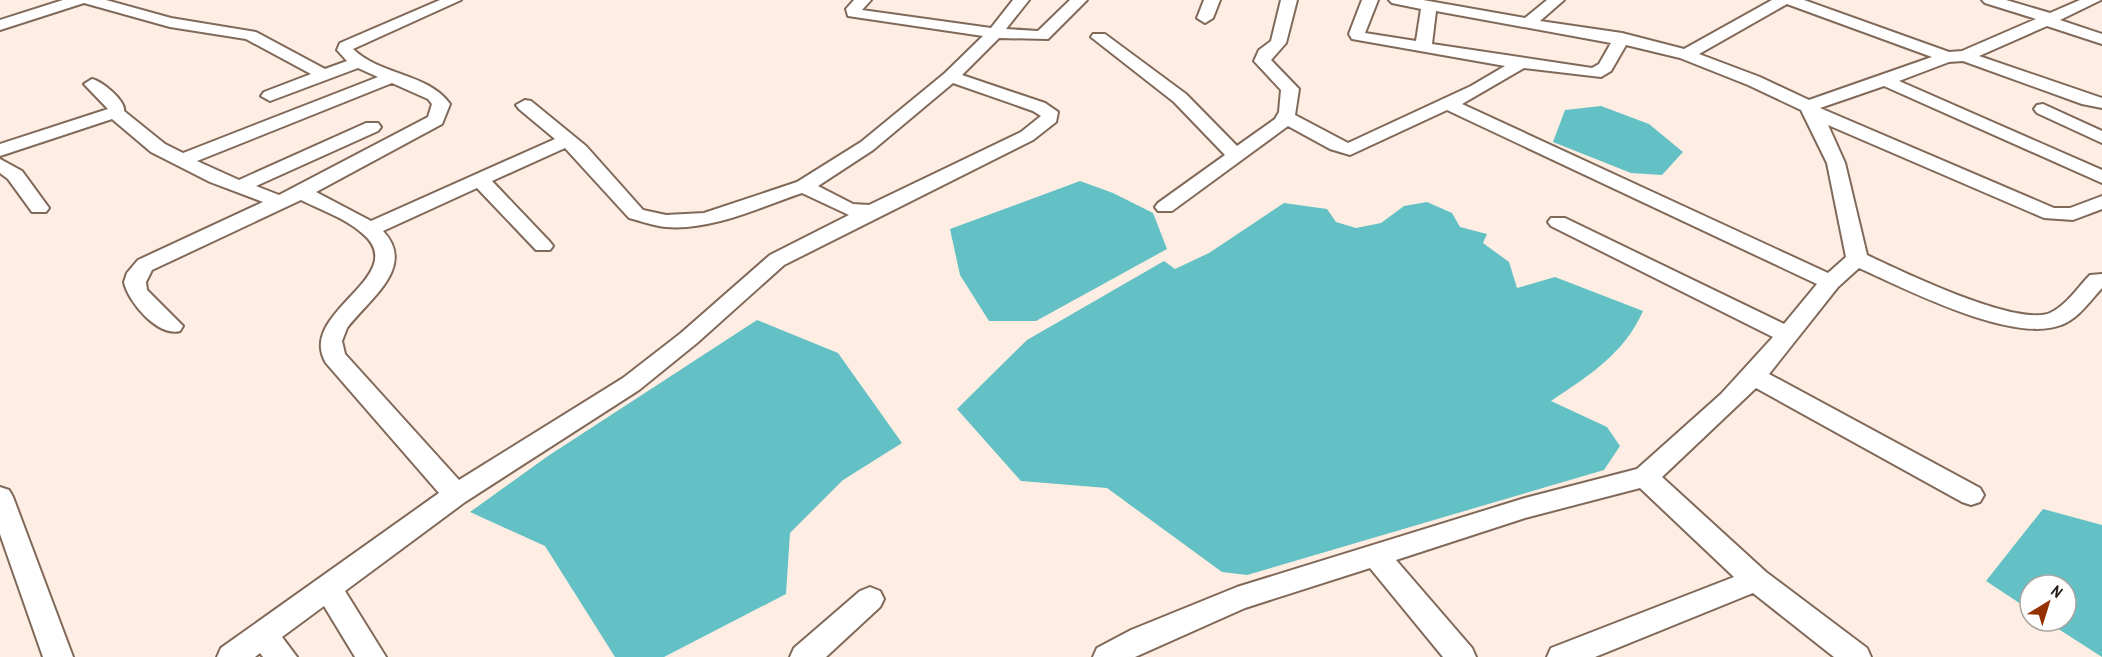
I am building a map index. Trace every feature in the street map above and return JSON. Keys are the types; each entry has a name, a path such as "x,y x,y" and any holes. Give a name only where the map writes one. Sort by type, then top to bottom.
{"street":[{"path":"0,24 78,0"},
{"path":"89,0 170,22 250,35 324,75"},
{"path":"172,326 135,290 133,281 136,273 163,255 301,192 436,120 441,104 434,95 358,62 345,50 346,46 353,41 453,0"},
{"path":"863,0 854,9 853,14 995,33 1042,36 1079,0"},
{"path":"525,105 567,140 636,214 648,218 684,222 706,219 804,186 882,135 951,77 995,33 1021,0"},
{"path":"1205,18 1212,0"},
{"path":"1165,207 1237,156 1286,117 1290,89 1262,61 1265,53 1278,43 1289,0"},
{"path":"1370,0 1358,36 1423,48 1595,73 1605,67 1622,38"},
{"path":"1397,0 1622,38 1686,55 1754,81 1810,109 2051,214 2073,214 2102,202"},
{"path":"1528,23 1556,0"},
{"path":"1686,55 1783,0"},
{"path":"1790,0 1956,57 2102,103"},
{"path":"1990,0 2102,39"},
{"path":"1810,109 1956,57 2093,0"},
{"path":"1423,48 1429,6"},
{"path":"1099,37 1180,98 1237,156"},
{"path":"270,96 358,62"},
{"path":"1286,117 1336,145 1350,149 1477,90 1523,62"},
{"path":"182,160 393,77"},
{"path":"232,657 272,646 329,589 456,495 631,384 689,338 777,260 1027,136 1050,118 1049,112 1039,107 951,77"},
{"path":"1886,81 2102,177"},
{"path":"92,84 117,107 115,112"},
{"path":"1446,104 1830,282"},
{"path":"1810,109 1836,163 1857,259"},
{"path":"2043,109 2102,138"},
{"path":"115,112 158,147 239,187 279,202"},
{"path":"0,150 115,112"},
{"path":"239,187 372,127"},
{"path":"370,229 567,140"},
{"path":"0,165 15,176 39,208"},
{"path":"480,179 543,246"},
{"path":"804,186 851,210 863,213 873,211"},
{"path":"301,192 370,229 383,242 386,255 383,268 373,286 336,327 330,340 334,357 456,495"},
{"path":"1558,222 1786,334"},
{"path":"1108,657 1141,639 1237,598 1525,508 1645,477 1754,376 1830,282 1857,259"},
{"path":"1857,259 1987,313 2026,322 2044,323 2055,320 2098,280"},
{"path":"1754,376 1971,495"},
{"path":"1645,477 1756,580 1856,657"},
{"path":"0,497 58,657"},
{"path":"1375,555 1461,657"},
{"path":"1562,657 1756,580"},
{"path":"329,589 371,657"},
{"path":"805,657 870,599"}],"water":[{"path":"1601,106 1649,124 1683,152 1662,175 1631,173 1553,142 1565,110"},
{"path":"1080,181 1113,193 1153,213 1167,249 1036,321 989,321 960,275 950,229"},
{"path":"1427,202 1452,213 1460,227 1487,234 1483,243 1509,262 1517,288 1555,277 1643,311 1626,340 1604,363 1551,401 1607,427 1620,446 1604,470 1247,575 1222,572 1107,488 1021,481 957,409 1027,340 1164,261 1175,269 1209,253 1284,203 1327,209 1336,222 1356,228 1381,223 1404,206"},
{"path":"757,320 838,353 902,443 843,480 790,533 786,594 664,657 615,657 545,546 470,512 548,456"},
{"path":"2043,509 2102,525 2102,657 2065,633 2078,633 2078,573 2018,573 2018,602 1986,581"}]}
